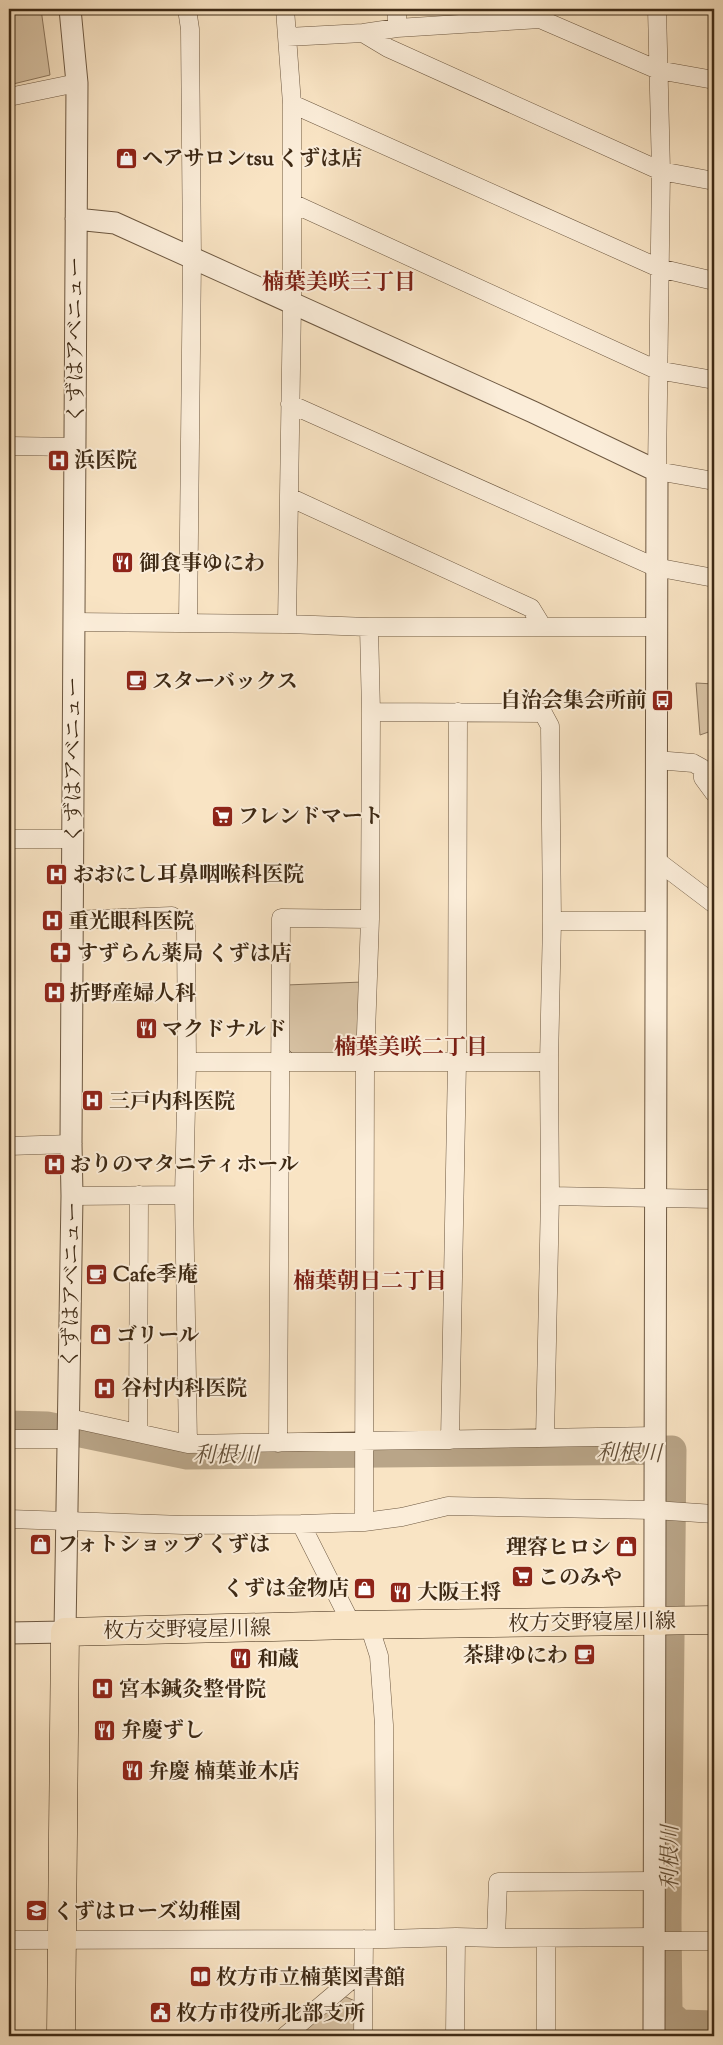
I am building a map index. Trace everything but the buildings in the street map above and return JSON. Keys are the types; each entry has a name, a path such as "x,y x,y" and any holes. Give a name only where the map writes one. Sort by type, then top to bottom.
{"main road":[{"name":"枚方交野寝屋川線","path":"65,1632 360,1625 714,1620"},
{"path":"61,2036 65,1632"}],"street":[{"name":"くずはアベニュー","path":"65,1632 72,1196 72,839 77,83 70,9"},
{"path":"187,9 190,29 192,259 188,623"},
{"path":"285,9 292,104 292,304 288,624"},
{"path":"397,9 397,28"},
{"path":"654,2036 662,1940 655,1880 667,1620 654,1510 656,1436 655,567 661,171 657,9"},
{"path":"287,37 540,19 658,70 714,80"},
{"path":"363,33 388,48 661,171 714,181"},
{"path":"9,96 77,83"},
{"path":"292,104 659,268 714,281"},
{"path":"292,203 657,370 714,380"},
{"path":"76,219 115,223 533,412 657,471 714,481"},
{"path":"290,404 655,567 714,578"},
{"path":"9,446 74,447"},
{"path":"289,497 531,608 542,626"},
{"path":"74,622 288,624 370,627 656,627"},
{"path":"364,1522 365,1062 370,919 370,627"},
{"path":"371,712 543,713 550,726 552,921 549,1062 550,1196 545,1438"},
{"path":"450,1440 457,1062 458,712"},
{"path":"656,760 708,766 703,778 714,793"},
{"path":"9,839 72,839"},
{"path":"656,860 714,904"},
{"path":"72,920 172,916 186,927 187,1062 184,1195 188,1444"},
{"path":"278,1442 281,918 370,919"},
{"path":"552,921 656,921"},
{"path":"187,1062 549,1062"},
{"path":"9,1146 71,1144"},
{"path":"138,1433 139,1195"},
{"path":"72,1196 184,1195"},
{"path":"550,1196 714,1199"},
{"path":"69,1418 188,1444 656,1436"},
{"path":"9,1439 69,1440"},
{"path":"9,1519 184,1525 301,1524 364,1522 402,1517 448,1506 654,1510 714,1514"},
{"path":"301,1524 379,1656 384,1725 385,1939"},
{"path":"9,1633 65,1632"},
{"path":"496,1938 498,1882 655,1880"},
{"path":"455,2036 456,1937"},
{"path":"9,1940 385,1939 456,1937 714,1941"},
{"path":"546,1938 546,2036"},
{"path":"363,2036 364,1939"},
{"path":"285,2036 363,1970"}],"shaded area":[{"path":"9,9 41,9 50,75 9,85"},
{"path":"696,683 714,684 714,730 700,735"},
{"path":"363,982 357,1054 294,1055 286,1047 286,985"},
{"path":"339,1994 355,2001 355,2036 291,2036"}],"waterway":[{"name":"利根川","path":"9,1425 47,1426 187,1455 672,1450 667,1921 668,2013 680,2024 714,2025"}],"place":[{"name":"ヘアサロンtsu くずは店","path":"126,158"},
{"name":"浜医院","path":"58,460"},
{"name":"御食事ゆにわ","path":"123,563"},
{"name":"スターバックス","path":"136,681"},
{"name":"自治会集会所前","path":"663,700"},
{"name":"フレンドマート","path":"222,816"},
{"name":"おおにし耳鼻咽喉科医院","path":"57,874"},
{"name":"重光眼科医院","path":"52,921"},
{"name":"すずらん薬局 くずは店","path":"61,953"},
{"name":"折野産婦人科","path":"54,993"},
{"name":"マクドナルド","path":"146,1029"},
{"name":"三戸内科医院","path":"93,1101"},
{"name":"おりのマタニティホール","path":"54,1164"},
{"name":"Cafe季庵","path":"97,1274"},
{"name":"ゴリール","path":"100,1335"},
{"name":"谷村内科医院","path":"105,1388"},
{"name":"フォトショップ くずは","path":"41,1544"},
{"name":"理容ヒロシ","path":"627,1547"},
{"name":"このみや","path":"522,1577"},
{"name":"くずは金物店","path":"365,1588"},
{"name":"大阪王将","path":"401,1592"},
{"name":"茶肆ゆにわ","path":"584,1655"},
{"name":"和蔵","path":"241,1659"},
{"name":"宮本鍼灸整骨院","path":"103,1689"},
{"name":"弁慶ずし","path":"105,1730"},
{"name":"弁慶 楠葉並木店","path":"132,1771"},
{"name":"くずはローズ幼稚園","path":"37,1911"},
{"name":"枚方市立楠葉図書館","path":"200,1977"},
{"name":"枚方市役所北部支所","path":"160,2013"}],"district":[{"name":"楠葉美咲三丁目","path":"339,281"},
{"name":"楠葉美咲二丁目","path":"411,1046"},
{"name":"楠葉朝日二丁目","path":"370,1280"}]}
